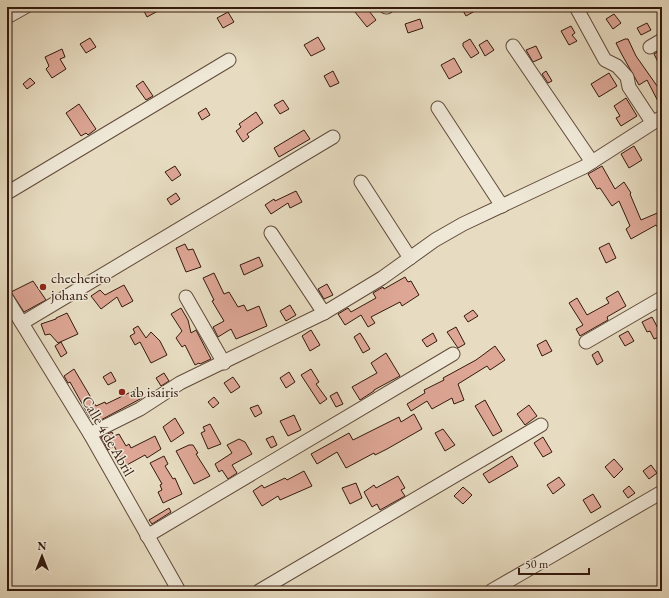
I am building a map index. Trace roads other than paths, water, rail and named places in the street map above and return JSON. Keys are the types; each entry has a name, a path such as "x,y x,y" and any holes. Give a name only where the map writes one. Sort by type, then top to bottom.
{"street":[{"path":"7,17 24,7"},
{"path":"90,434 140,409 180,384 324,313 382,278 435,240 592,162 657,120 629,87 627,77 617,66 605,60 576,7"},
{"path":"650,46 662,40"},
{"path":"513,46 592,162"},
{"path":"7,193 229,60"},
{"path":"438,108 502,206"},
{"path":"22,324 333,137"},
{"path":"361,182 410,258"},
{"path":"271,233 324,313"},
{"path":"186,297 224,363"},
{"path":"586,342 662,298"},
{"name":"Calle 4 de Abril","path":"7,299 90,434 179,591"},
{"path":"147,536 453,354"},
{"path":"259,591 541,424"},
{"path":"492,591 662,492"}],"place":[{"name":"checherito johans","path":"43,287"},
{"name":"ab isairis","path":"122,392"}]}
